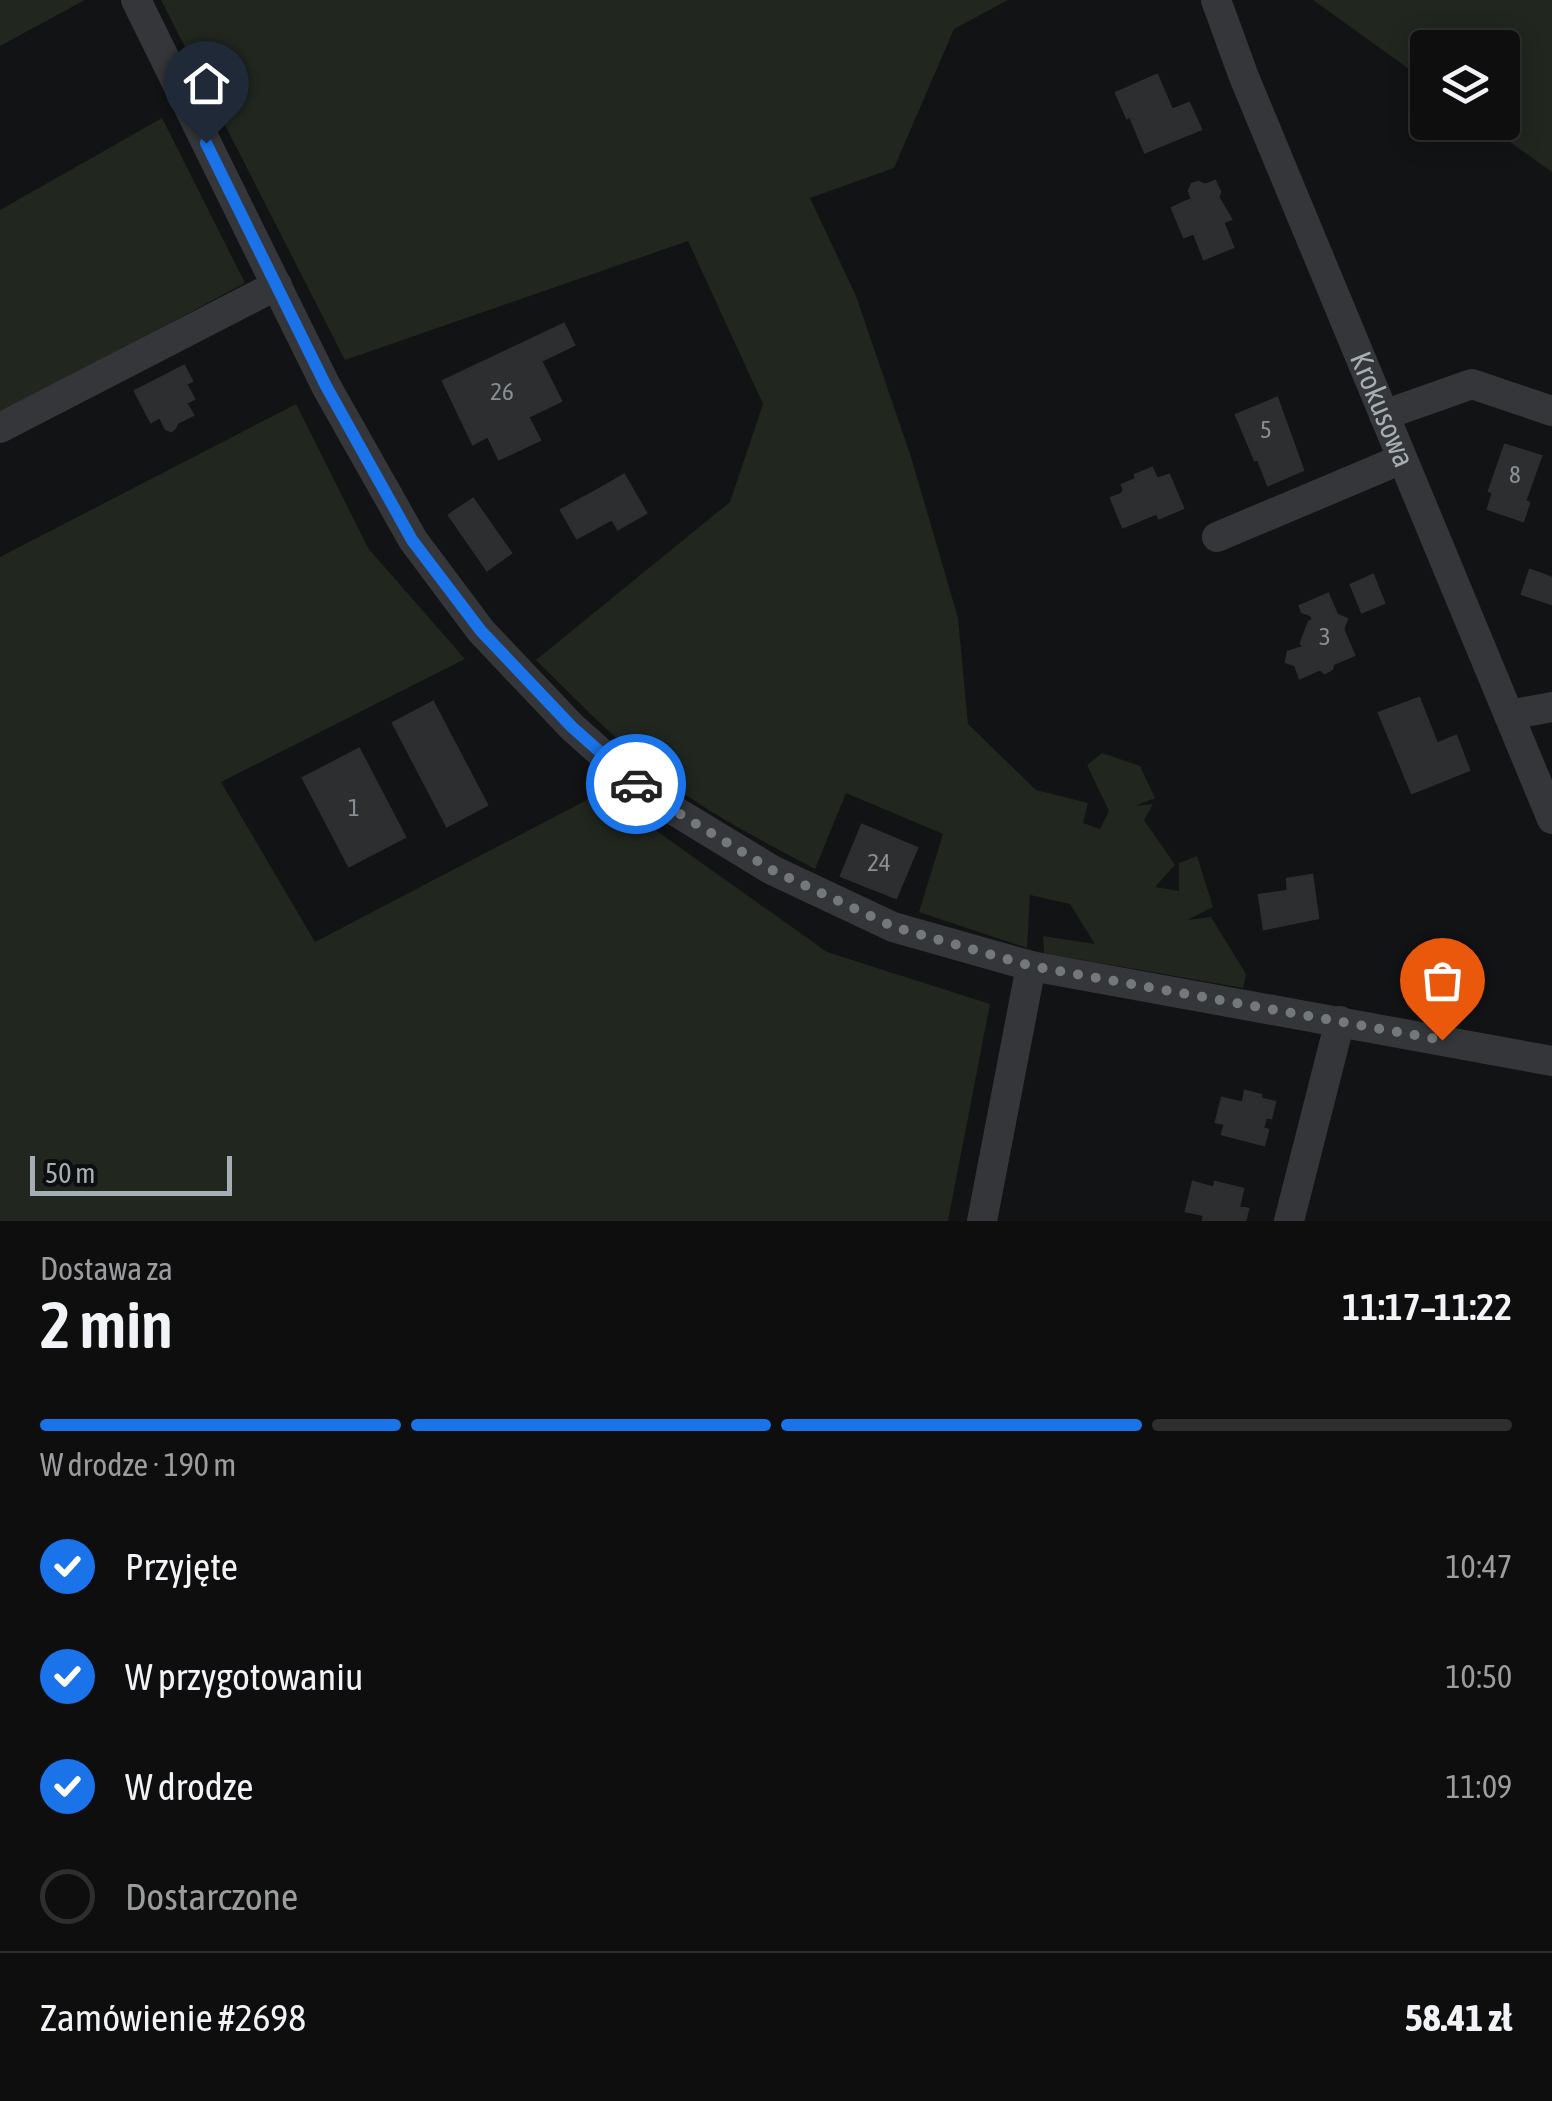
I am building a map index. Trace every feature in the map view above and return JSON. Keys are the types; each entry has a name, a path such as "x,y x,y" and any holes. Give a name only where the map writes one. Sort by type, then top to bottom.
{"street":[{"path":"136,0 326,386 412,540 481,631 572,727 647,794 772,870 894,927 1031,966 1552,1061"},
{"name":"Krokusowa","path":"1216,0 1244,77 1552,820"},
{"path":"0,428 276,285"},
{"path":"1384,415 1472,384 1552,412"},
{"path":"1217,536 1402,459"},
{"path":"1508,714 1552,707"},
{"path":"982,1221 1031,966"},
{"path":"1289,1221 1340,1021"}],"shaded area":[{"path":"0,0 85,0 0,46"},
{"path":"161,0 1008,0 954,29 894,168 810,198 856,296 911,457 958,618 968,724 1036,790 1088,803 1083,823 1100,829 1109,811 1087,765 1102,753 1140,766 1155,798 1135,806 1153,804 1144,820 1175,865 1155,887 1179,891 1179,863 1197,856 1213,907 1187,920 1211,917 1246,974 1243,988 1044,953 1043,936 1095,944 1070,904 1030,895 1027,948 919,912 943,834 846,793 815,869 697,802 613,735 536,660 730,502 763,404 688,241 345,360"},
{"path":"1313,0 1552,0 1552,172 1507,140 1520,140 1520,30 1410,30 1410,70"},
{"path":"162,118 245,283 0,414 0,210"},
{"path":"296,404 368,548 465,659 221,782 315,942 602,792 827,952 990,1004 948,1221 0,1221 0,557"}],"building":[{"path":"1157,75 1172,110 1189,103 1201,129 1145,152 1116,93"},
{"path":"1215,181 1218,197 1231,219 1223,222 1233,247 1204,259 1194,233 1184,237 1172,208 1192,199 1192,184"},
{"path":"564,324 574,345 541,361 561,401 528,417 540,440 499,459 488,436 473,444 443,381"},
{"path":"184,366 192,381 186,384 194,399 186,403 193,415 171,431 160,417 151,422 135,391"},
{"path":"1277,398 1303,470 1268,485 1236,415"},
{"path":"1505,445 1541,456 1525,501 1529,503 1523,521 1488,509 1493,492 1489,491"},
{"path":"1152,468 1157,479 1169,475 1183,508 1159,518 1157,513 1123,527 1111,498 1122,494 1122,485 1136,479 1135,475"},
{"path":"624,475 646,513 618,529 596,491"},
{"path":"596,491 612,519 577,538 561,510"},
{"path":"473,499 511,553 487,570 449,515"},
{"path":"1530,570 1552,578 1552,604 1522,594"},
{"path":"1373,575 1384,603 1362,612 1351,585"},
{"path":"1328,594 1337,615 1347,619 1343,629 1354,655 1333,664 1325,673 1320,669 1300,678 1295,665 1286,662 1288,652 1303,647 1301,643 1313,620 1300,606"},
{"path":"1419,698 1437,744 1456,736 1469,770 1412,793 1379,713"},
{"path":"433,702 487,805 447,826 393,723"},
{"path":"359,749 405,837 349,866 303,778"},
{"path":"862,825 917,848 896,898 841,876"},
{"path":"1312,875 1318,918 1264,929 1259,895 1288,891 1287,879"},
{"path":"1245,1091 1275,1102 1271,1118 1266,1117 1263,1128 1268,1130 1264,1145 1222,1134 1225,1124 1216,1122 1222,1098 1243,1103"},
{"path":"1193,1182 1214,1188 1215,1182 1243,1189 1239,1207 1248,1209 1245,1221 1203,1221 1204,1215 1186,1211"}],"way so far":[{"path":"636,784 772,870 894,927 1031,966 1442,1040"}],"route":[{"path":"206,143 326,386 412,540 481,631 572,727 636,784"}]}
